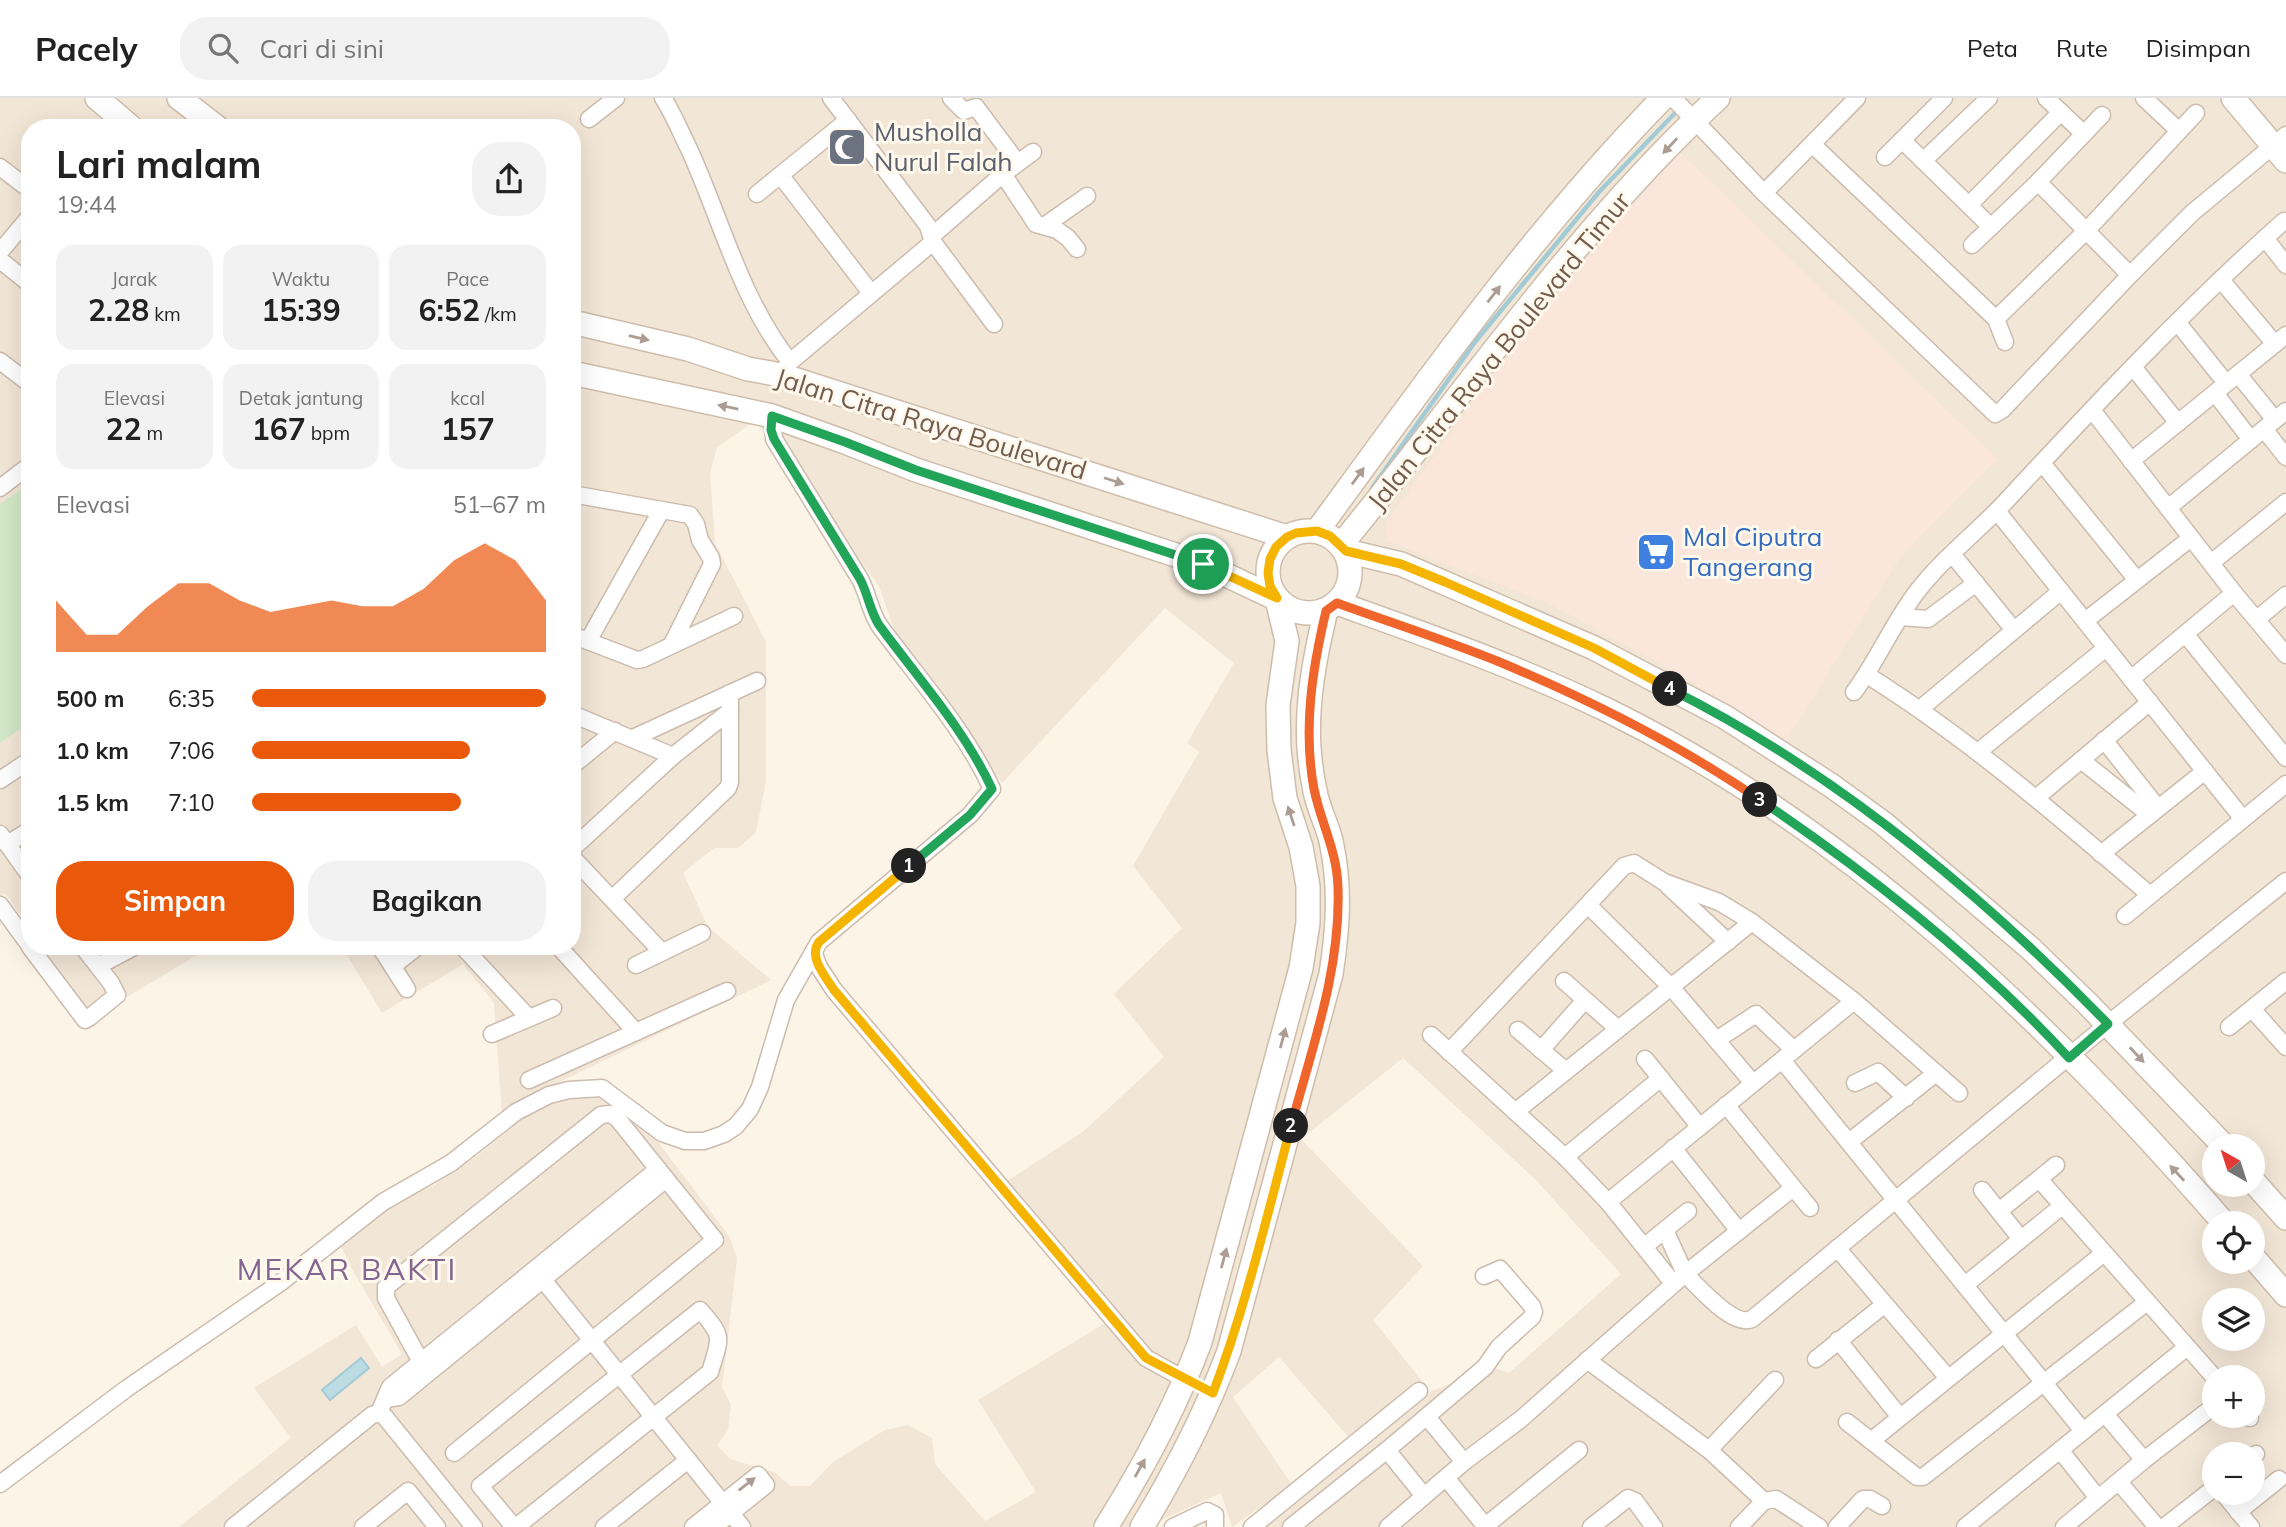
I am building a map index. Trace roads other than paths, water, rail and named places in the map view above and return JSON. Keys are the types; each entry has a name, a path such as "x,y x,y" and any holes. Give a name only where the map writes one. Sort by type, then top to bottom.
{"main road":[{"path":"97,98 122,119"},
{"path":"179,98 206,119"},
{"name":"Jalan Citra Raya Boulevard Timur","path":"1317,531 1452,347 1550,223 1663,98"},
{"name":"Jalan Citra Raya Boulevard Timur","path":"1343,548 1525,311 1690,115 1718,98"},
{"path":"2233,98 2271,152"},
{"name":"Jalan Citra Raya Boulevard","path":"581,324 688,349 748,369 785,368 1287,537"},
{"name":"Jalan Citra Raya Boulevard","path":"581,375 772,416 916,470 1203,564 1277,598"},
{"path":"1106,1527 1154,1443 1186,1380 1200,1342 1301,968 1308,923 1308,886 1301,846 1285,798 1279,750 1278,705 1287,641 1277,598 1270,586 1269,566 1276,547 1287,537 1307,530 1317,531 1330,536 1343,548 1401,564 1577,640 1725,717 1778,749 1920,853 2030,948 2108,1024 2213,1134"},
{"path":"1277,598 1299,613 1312,614 1331,607 1345,594 1351,573 1343,548"},
{"path":"1331,607 1500,662 1609,711 1731,780 1868,876 2032,1018 2213,1211"},
{"path":"1142,1527 1181,1458 1213,1393 1229,1351 1331,974 1338,925 1338,883 1331,839 1315,791 1309,747 1310,696 1331,607"},
{"path":"2265,1195 2286,1218"},
{"path":"2265,1271 2286,1295"},
{"path":"1186,1380 1213,1393"}],"street":[{"path":"589,119 616,98"},
{"path":"663,98 699,172 743,282 785,368 1003,174 1033,152"},
{"path":"831,98 928,226 933,238 994,324"},
{"path":"951,98 964,111 973,106 979,109 1017,162"},
{"path":"1673,98 1764,192 1995,414 2002,410 2192,213 2271,152"},
{"path":"1764,192 1857,98"},
{"path":"1885,157 1944,98"},
{"path":"1923,161 1989,98"},
{"path":"2046,98 2083,133"},
{"path":"2144,98 2179,131"},
{"path":"1969,205 2061,112"},
{"path":"1996,319 2087,230 2196,113"},
{"path":"1972,245 2038,182 2102,115"},
{"path":"757,194 848,120"},
{"path":"1902,140 1990,226"},
{"path":"1812,144 1996,319 2005,342"},
{"path":"0,167 21,183"},
{"path":"1003,174 1036,223 1061,233 1077,249"},
{"path":"781,176 871,293"},
{"path":"2038,182 2130,275"},
{"path":"1044,226 1087,196"},
{"path":"1854,692 1867,676 1916,592 2177,322 2284,221"},
{"path":"0,252 21,227"},
{"path":"2265,238 2286,265"},
{"path":"0,260 21,277"},
{"path":"2131,461 2280,339 2221,279"},
{"path":"2177,322 2226,383 2269,425 2286,457"},
{"path":"0,361 21,377"},
{"path":"2133,367 2178,422"},
{"path":"2226,383 2269,425"},
{"path":"2092,411 2234,593 2286,655"},
{"path":"0,1485 126,1389 280,1283 383,1202 451,1163 516,1111 549,1095 569,1090 602,1088 662,1133 685,1141 704,1141 736,1126 750,1109 760,1087 786,1000 799,974 814,954 815,947 970,815 992,789 984,771 953,724 872,614 870,601 860,579 774,439 771,430 772,416"},
{"path":"2168,508 2269,425"},
{"path":"2042,463 2137,580"},
{"path":"0,488 21,472"},
{"path":"581,499 690,515 696,524 712,565 672,643"},
{"path":"2211,563 2286,502"},
{"path":"581,636 660,511"},
{"path":"1997,511 2244,819"},
{"path":"2085,621 2191,538"},
{"path":"1952,554 2014,630"},
{"path":"1900,617 1928,619 1976,583"},
{"path":"1920,709 2061,591"},
{"path":"2131,679 2234,593"},
{"path":"2257,619 2286,595"},
{"path":"581,638 637,660 734,616"},
{"path":"2186,635 2286,758"},
{"path":"1978,752 2106,648"},
{"path":"1867,676 1920,709 1978,752 2036,797 2150,895"},
{"path":"633,738 757,681"},
{"path":"612,899 728,789 730,693"},
{"path":"2036,797 2150,702"},
{"path":"581,841 673,756 730,711"},
{"path":"581,717 673,756"},
{"path":"581,759 615,731"},
{"path":"2104,740 2154,812"},
{"path":"2081,760 2154,812"},
{"path":"0,780 21,766"},
{"path":"2101,854 2205,771"},
{"path":"2125,916 2286,784"},
{"path":"21,833 3,839 21,864"},
{"path":"1449,1052 1628,864 1634,863 1664,881 1718,902 1752,922 1854,1001 1959,1093"},
{"path":"581,866 661,951"},
{"path":"1664,881 1728,942"},
{"path":"1431,1035 1564,1157 1608,1202 1645,1246 1679,1278 1732,1317 1747,1321 2286,881"},
{"path":"0,905 21,934"},
{"path":"1588,905 1671,987 1753,1083"},
{"path":"1515,1112 1752,922"},
{"path":"636,965 702,933"},
{"path":"814,954 834,990 1146,1358 1186,1380"},
{"path":"37,955 85,1020 117,997 111,983 89,955"},
{"path":"98,967 120,955"},
{"path":"385,955 407,989"},
{"path":"393,967 407,955"},
{"path":"470,955 528,1018"},
{"path":"566,955 636,1032"},
{"path":"1564,981 1618,1029"},
{"path":"2229,1027 2286,981"},
{"path":"529,1080 727,991"},
{"path":"1541,1050 1585,1000"},
{"path":"1608,1202 1854,1001"},
{"path":"492,1034 553,1008"},
{"path":"2252,1009 2286,1047"},
{"path":"1718,1039 1756,1014 1849,1142 2083,1431"},
{"path":"1518,1030 1566,1071"},
{"path":"1645,1059 1700,1127"},
{"path":"1855,1083 1878,1072 1906,1098"},
{"path":"1849,1142 1936,1073"},
{"path":"1564,1157 1661,1078"},
{"path":"1726,1105 1810,1208"},
{"path":"421,1362 386,1298 386,1287 601,1115 610,1114 617,1118 715,1240 454,1453"},
{"path":"1673,1148 1739,1231"},
{"path":"1998,1211 2056,1165"},
{"path":"233,1527 382,1406 399,1396 539,1275 662,1174"},
{"path":"2039,1179 2204,1365"},
{"path":"1388,1527 1464,1462 1521,1419 1679,1278 1793,1188"},
{"path":"1982,1190 2021,1239"},
{"path":"1965,1284 2062,1206"},
{"path":"1645,1246 1688,1211"},
{"path":"1665,1230 1679,1278"},
{"path":"1837,1248 1948,1378"},
{"path":"1871,1441 2104,1253"},
{"path":"1291,1527 1485,1367 1499,1347 1534,1312 1532,1306 1500,1269 1484,1276"},
{"path":"539,1275 742,1527"},
{"path":"474,1527 385,1417 382,1406 390,1387 539,1275"},
{"path":"1847,1422 1921,1478 2147,1302"},
{"path":"1816,1359 1884,1305"},
{"path":"700,1310 717,1329 720,1338 709,1372 515,1527 480,1486 619,1375 700,1310"},
{"path":"1839,1340 1900,1417"},
{"path":"1965,1527 2188,1347"},
{"path":"1587,1360 1709,1450 1764,1501"},
{"path":"1709,1450 1775,1380"},
{"path":"1252,1527 1419,1391"},
{"path":"2105,1414 2144,1460"},
{"path":"2064,1527 2202,1415"},
{"path":"1427,1417 1464,1462"},
{"path":"1387,1450 1424,1496"},
{"path":"1447,1479 1485,1527 1579,1450"},
{"path":"2060,1450 2098,1498"},
{"path":"604,1527 688,1460"},
{"path":"2238,1511 2278,1479"},
{"path":"2119,1482 2157,1527"},
{"path":"363,1527 408,1490 437,1527"},
{"path":"2164,1527 2202,1497"},
{"path":"1591,1527 1628,1498 1635,1501 1654,1527"},
{"path":"1739,1527 1764,1501 1776,1499 1819,1527"},
{"path":"1837,1527 1863,1499 1870,1499 1882,1506"},
{"path":"2233,1505 2251,1527"},
{"path":"693,1527 727,1508"},
{"path":"715,1527 727,1508"},
{"path":"1173,1527 1208,1511 1215,1515 1215,1527"}],"water":[{"path":"361,1358 369,1368 330,1400 322,1390"}],"waterway":[{"path":"1372,488 1475,342 1599,192 1677,111"}],"place":[{"name":"Musholla Nurul Falah","path":"847,147"},
{"name":"Mal Ciputra Tangerang","path":"1656,552"}],"district":[{"name":"MEKAR BAKTI","path":"347,1270"}]}
